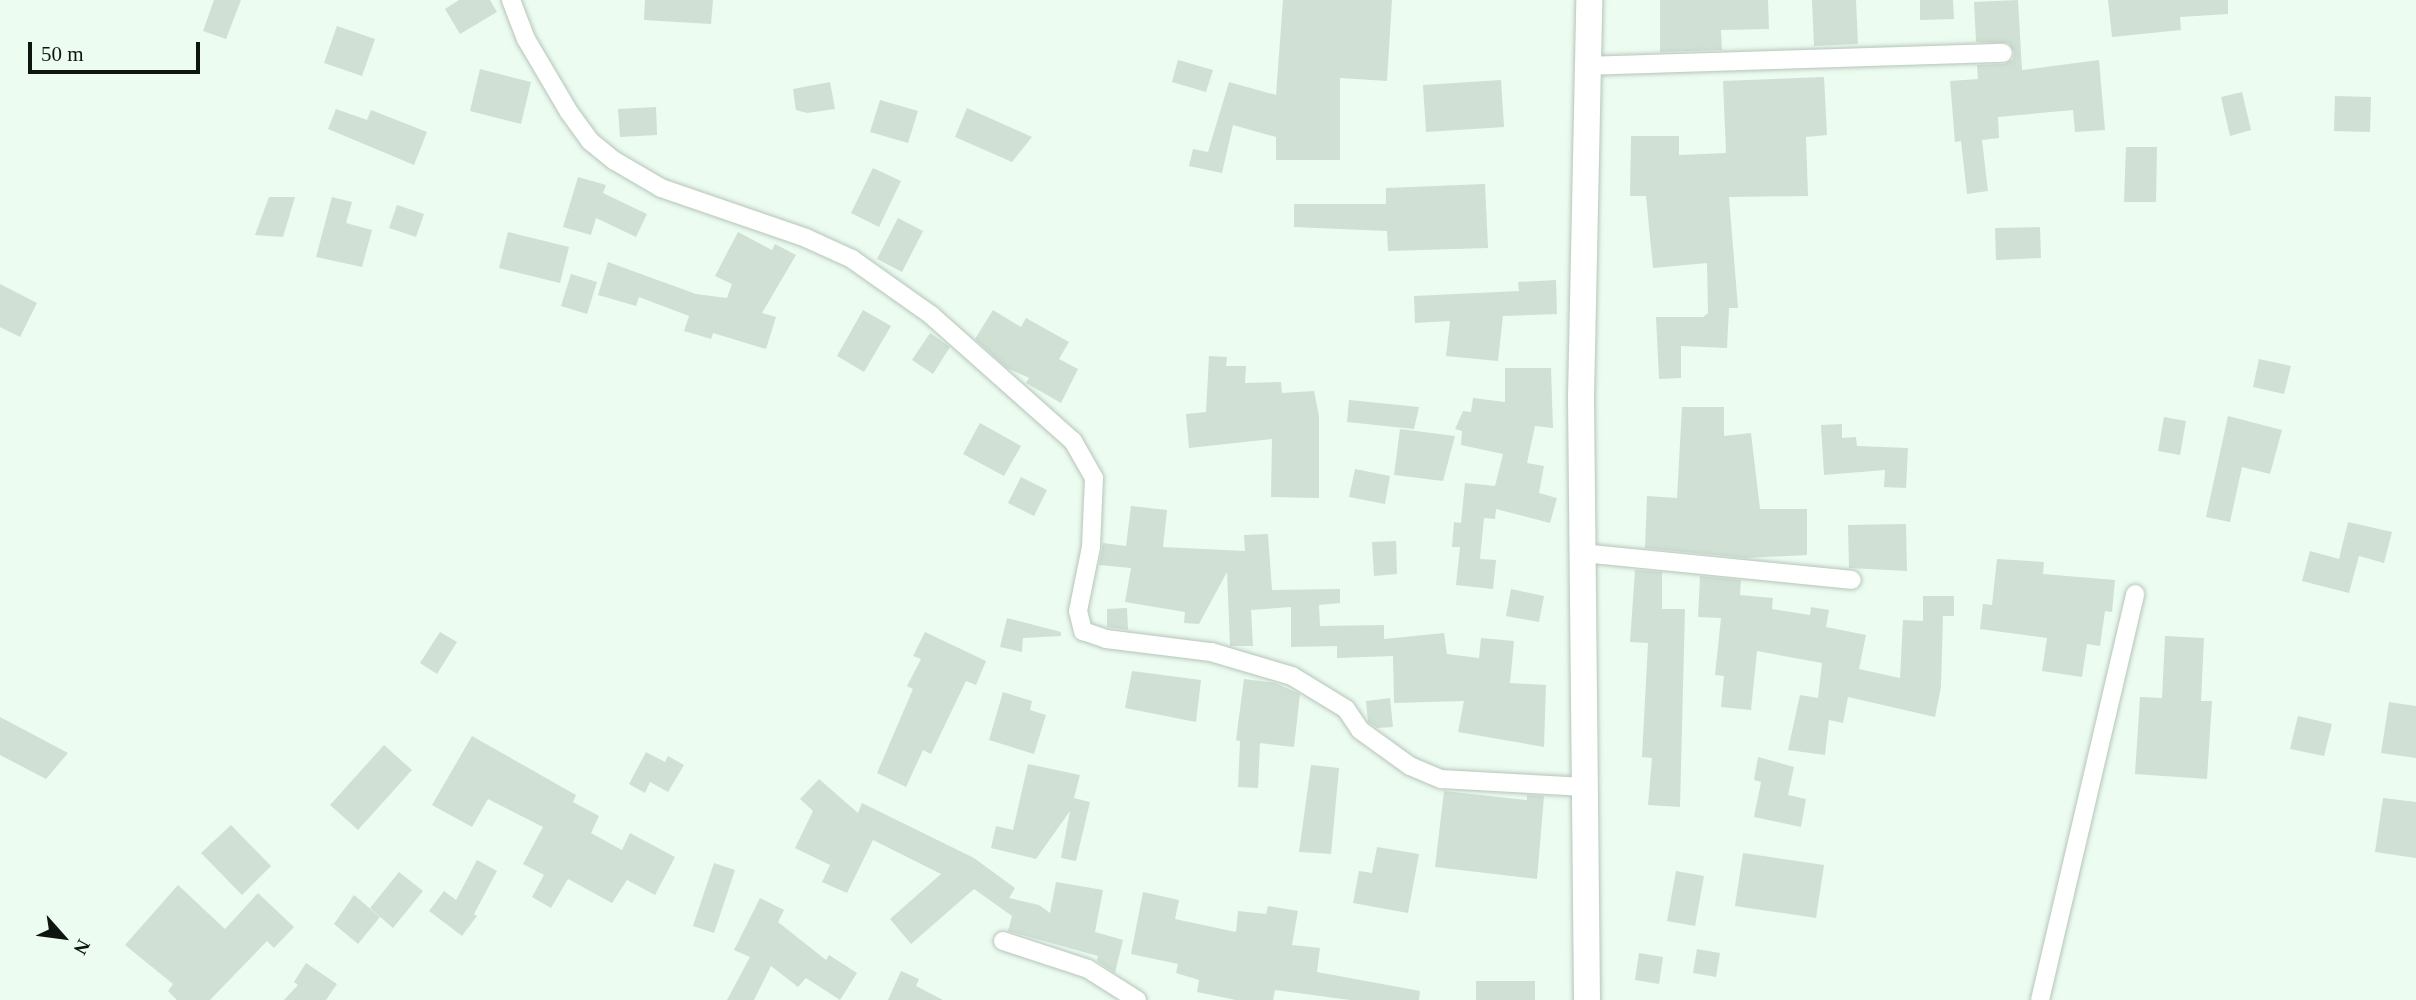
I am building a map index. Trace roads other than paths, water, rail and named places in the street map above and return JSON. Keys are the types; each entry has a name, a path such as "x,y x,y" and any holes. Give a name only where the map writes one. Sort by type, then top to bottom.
{"main road":[{"path":"1587,1000 1582,553 1585,66 1589,0"}],"street":[{"path":"511,0 526,39 569,112 590,141 615,161 661,188 806,238 852,259 931,315 1073,441 1094,478 1091,547 1078,611 1083,631 1106,639 1210,652 1292,676 1346,709 1360,730 1410,766 1441,779 1585,787"},
{"path":"1585,66 2003,53"},
{"path":"1582,553 1852,580"},
{"path":"2040,1000 2135,594"},
{"path":"1003,941 1088,968 1137,1000"}]}
